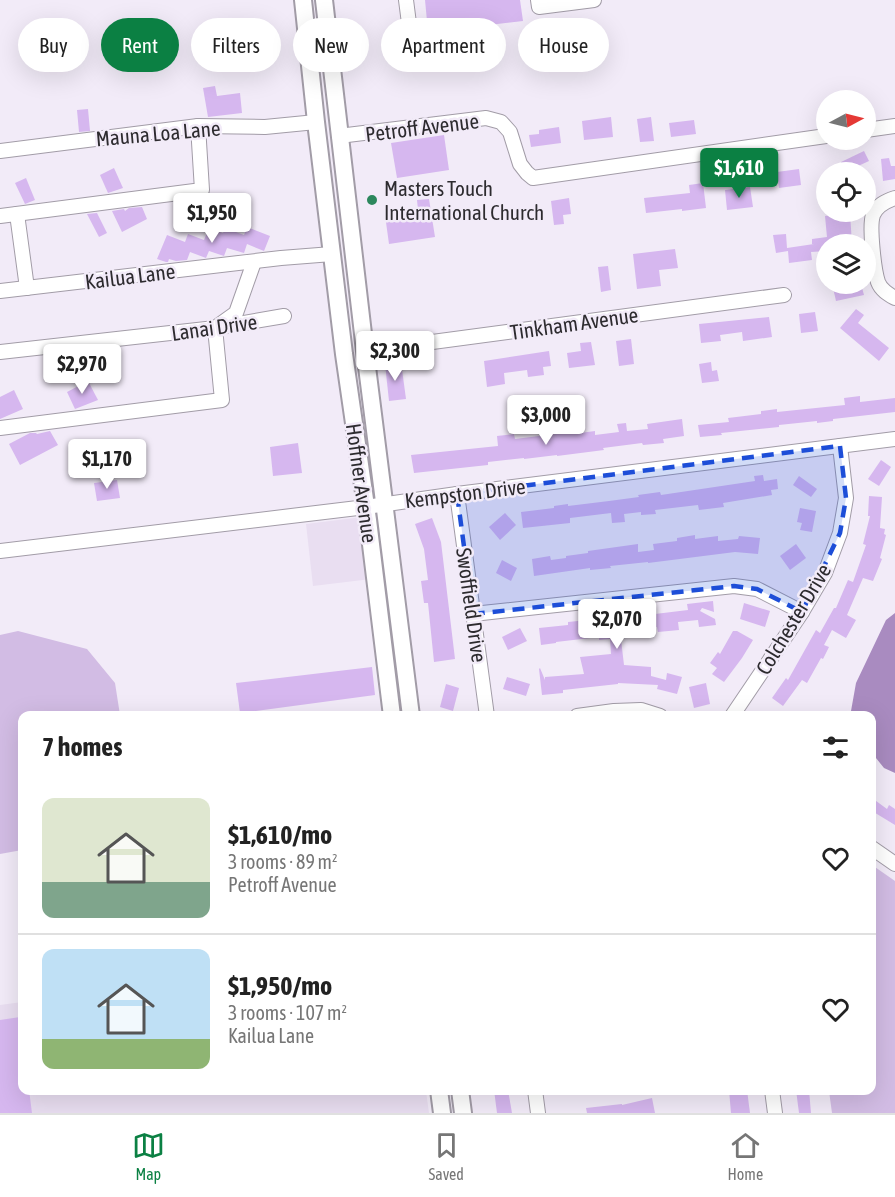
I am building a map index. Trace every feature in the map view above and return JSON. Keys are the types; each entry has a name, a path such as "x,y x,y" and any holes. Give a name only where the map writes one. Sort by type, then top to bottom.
{"main road":[{"name":"Hoffner Avenue","path":"303,0 305,18"},
{"name":"Hoffner Avenue","path":"324,0 410,711"},
{"name":"Hoffner Avenue","path":"310,72 344,354 391,711"},
{"path":"318,72 323,119 339,136"},
{"path":"332,254 349,274 354,313 365,351"},
{"path":"440,1095 442,1113"},
{"path":"461,1095 463,1113"}],"street":[{"path":"406,0 408,18"},
{"path":"538,0 539,8 594,0"},
{"name":"Petroff Avenue","path":"339,136 486,118 501,122 510,132 519,164 533,178 816,137"},
{"name":"Mauna Loa Lane","path":"0,151 198,126 265,127 315,122"},
{"path":"0,216 202,190 198,126"},
{"path":"876,129 895,126"},
{"path":"895,198 877,208 872,225 879,283 886,294 895,298"},
{"path":"16,214 27,288"},
{"name":"Kailua Lane","path":"0,291 332,254"},
{"path":"0,428 222,400 215,328 237,313 254,262"},
{"name":"Tinkham Avenue","path":"365,351 784,295"},
{"name":"Lanai Drive","path":"0,352 215,328 284,316"},
{"name":"Kempston Drive","path":"0,551 895,439"},
{"name":"Colchester Drive","path":"735,711 802,612 825,573 840,533 846,498 840,446"},
{"name":"Swoffield Drive","path":"457,494 486,711"},
{"path":"473,614 734,586 757,589 802,612"},
{"path":"614,711 644,711"},
{"path":"876,851 895,864"},
{"path":"537,1095 538,1113"},
{"path":"773,1095 775,1113"}],"highlighted area":[{"path":"840,446 846,498 840,533 802,612 757,589 734,586 473,614 457,494"}],"shaded area":[{"path":"362,517 371,579 313,586 306,524"},
{"path":"895,613 895,773 884,768 876,758 876,711 851,711 856,683 886,620"},
{"path":"18,631 87,649 115,683 119,711 18,711 18,851 0,854 0,635"},
{"path":"876,868 895,881 895,1113 832,1113 830,1095 876,1095"},
{"path":"18,1003 18,1095 427,1095 429,1113 0,1113 0,1005"}],"building":[{"path":"425,0 520,0 523,18 518,18 518,22 506,23 506,18 427,18"},
{"path":"215,86 217,96 240,93 242,113 208,117 203,88"},
{"path":"88,109 90,131 79,132 77,110"},
{"path":"611,117 613,137 584,140 582,121"},
{"path":"651,117 654,141 640,142 637,119"},
{"path":"694,120 696,134 671,137 669,123"},
{"path":"559,127 561,143 531,147 529,135 539,134 539,130"},
{"path":"444,135 449,170 397,178 391,143"},
{"path":"864,151 869,161 867,162 841,162"},
{"path":"889,158 891,166 895,166 895,179 883,181 881,159"},
{"path":"114,168 123,188 108,193 100,175"},
{"path":"799,169 801,185 779,188 777,172"},
{"path":"26,178 35,200 25,204 15,183"},
{"path":"703,183 706,208 646,213 644,198 690,193 689,185"},
{"path":"750,187 753,207 727,210 725,190"},
{"path":"569,198 571,214 563,215 564,224 554,225 551,201"},
{"path":"429,199 435,237 389,244 385,215 418,210 417,200"},
{"path":"142,207 147,219 122,232 112,211"},
{"path":"97,213 107,233 99,237 87,214"},
{"path":"826,222 851,222 851,234 827,234"},
{"path":"247,227 270,236 264,251 247,244 244,253 227,248 224,256 209,251 206,258 190,252 187,260 169,259 166,262 157,259 167,235 185,242 188,234 204,240 209,228 223,233 225,228 244,235"},
{"path":"786,234 787,248 814,244 812,244 812,239 816,238 816,252 811,252 812,260 789,263 788,251 776,253 773,235"},
{"path":"675,249 678,268 659,270 661,286 637,289 633,254"},
{"path":"608,266 611,290 601,292 598,267"},
{"path":"834,294 864,295 836,301"},
{"path":"856,309 864,315 858,323 889,348 879,361 840,328"},
{"path":"815,312 818,331 801,333 799,314"},
{"path":"769,317 772,337 743,341 742,332 720,335 721,341 701,343 699,324"},
{"path":"631,339 634,364 619,366 616,341"},
{"path":"591,342 595,365 569,368 567,353 581,351 580,343"},
{"path":"549,351 551,366 543,367 544,375 528,377 527,370 504,373 505,384 487,387 484,361"},
{"path":"401,362 406,399 389,401 385,364"},
{"path":"711,362 712,371 717,370 719,381 702,383 699,364"},
{"path":"88,381 98,400 75,409 67,392"},
{"path":"14,390 23,409 0,419 0,397"},
{"path":"860,396 860,402 895,398 895,412 817,423 817,421 779,425 779,427 700,437 698,425 729,422 728,418 761,414 761,411 777,409 777,412 845,405 844,398"},
{"path":"682,419 684,436 663,439 664,443 643,445 642,443 603,448 604,450 488,462 488,465 414,473 411,455 498,446 497,436 514,434 515,439 555,434 554,428 572,426 573,434 595,431 595,435 619,432 617,424 626,423 627,431 648,429 647,424"},
{"path":"50,431 58,445 20,465 9,444 30,433"},
{"path":"298,443 302,473 273,476 270,447"},
{"path":"881,460 891,467 879,486 868,479"},
{"path":"763,475 764,481 777,479 778,489 771,490 772,495 723,503 724,507 699,510 698,505 655,510 656,514 641,515 641,512 624,514 625,522 612,523 611,513 570,518 570,523 523,528 521,512 755,481 754,476"},
{"path":"799,476 817,489 811,497 793,485"},
{"path":"117,480 120,498 97,501 94,483"},
{"path":"869,496 882,497 880,528 885,529 884,534 886,535 880,558 882,559 873,581 863,578 847,615 856,620 846,638 832,630 824,645 829,647 823,659 821,658 807,683 802,680 783,706 772,698 786,678 788,680 816,630 820,633 836,608 848,580 853,582 866,545 863,544 870,516 868,516"},
{"path":"800,508 816,511 812,532 800,530 802,523 797,522"},
{"path":"505,513 516,525 500,540 489,527"},
{"path":"432,518 441,542 455,659 434,662 428,603 424,603 421,581 428,580 424,549 415,524"},
{"path":"695,535 695,539 718,536 718,541 738,539 739,536 760,538 758,554 735,552 534,576 532,559 550,556 551,560 566,558 566,556 588,553 588,551 638,544 638,552 654,550 653,544 677,541 677,538"},
{"path":"796,544 806,558 790,570 780,556"},
{"path":"502,560 517,568 511,581 496,573"},
{"path":"713,601 714,612 702,608 700,611 715,619 716,625 699,627 698,620 678,622 679,630 658,632 657,627 620,631 624,665 651,667 651,676 666,680 667,673 682,677 677,694 657,689 658,685 618,683 542,695 540,668 545,680 545,677 584,674 580,657 611,654 610,639 599,640 599,637 541,645 539,628 568,625 568,622 588,620 589,622 688,610 687,604"},
{"path":"744,603 770,611 765,627 740,619"},
{"path":"520,628 527,641 508,650 502,637"},
{"path":"733,631 753,640 724,682 712,674 717,668 710,663 718,652 720,654"},
{"path":"372,667 375,695 240,711 236,683"},
{"path":"507,677 530,684 526,696 503,689"},
{"path":"706,683 710,704 694,708 689,687"},
{"path":"446,684 459,688 453,711 440,707"},
{"path":"876,801 887,809 889,805 895,809 895,825 876,813"},
{"path":"18,1017 18,1095 30,1095 32,1113 0,1113 0,1020"},
{"path":"495,1095 509,1095 512,1113 497,1113"},
{"path":"729,1095 748,1095 750,1113 731,1113"},
{"path":"797,1095 809,1095 811,1113 799,1113"},
{"path":"652,1098 655,1113 587,1113 586,1108 622,1105"}],"place":[{"name":"Masters Touch International Church","path":"372,200"}]}
